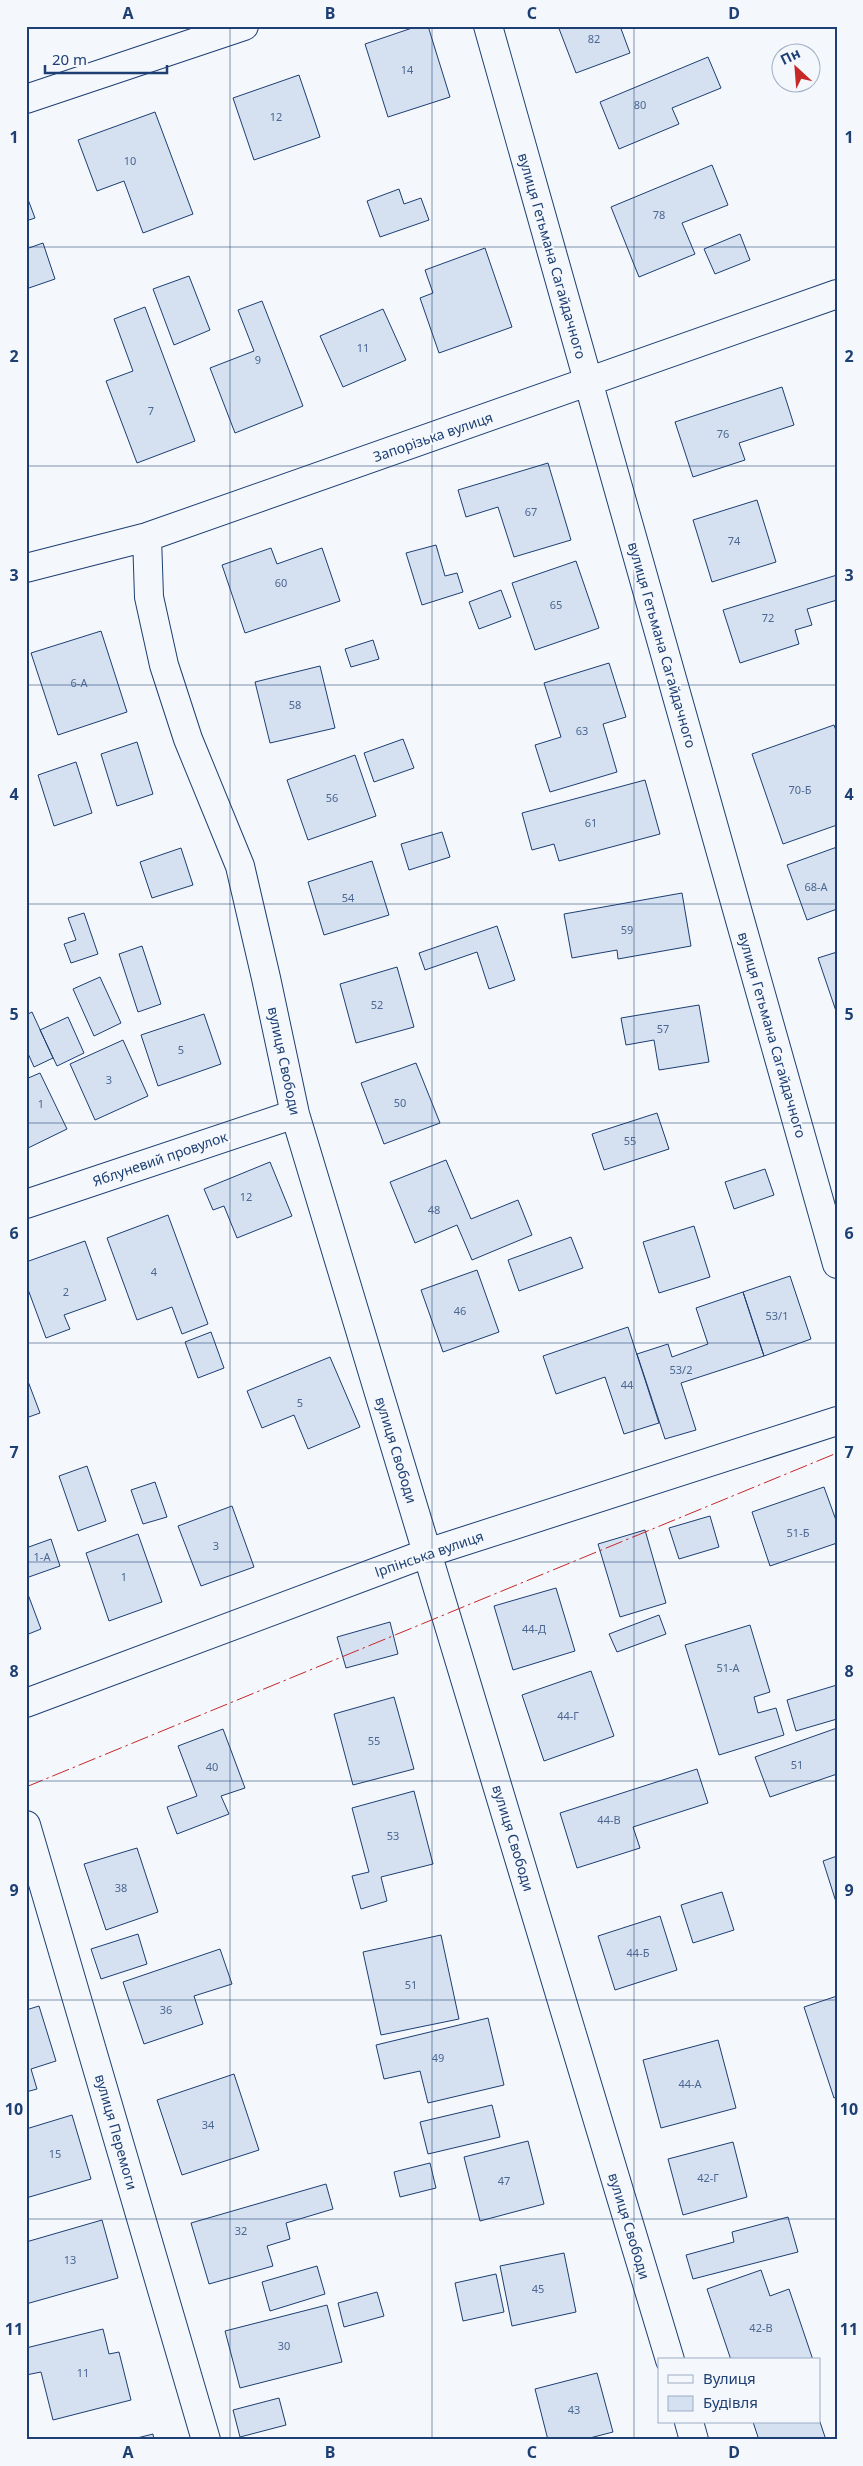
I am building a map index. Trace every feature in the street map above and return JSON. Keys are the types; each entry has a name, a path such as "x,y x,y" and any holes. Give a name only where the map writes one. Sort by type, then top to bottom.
{"street":[{"path":"26,99 244,26"},
{"name":"вулиця Гетьмана Сагайдачного","path":"488,26 837,1264"},
{"name":"Запорізька вулиця","path":"26,568 147,537 837,294"},
{"name":"вулиця Свободи","path":"147,537 149,597 164,665 188,739 240,866 295,1114 669,2358"},
{"name":"Яблуневий провулок","path":"26,1204 295,1114"},
{"name":"Ірпінська вулиця","path":"26,1703 427,1553 837,1421"},
{"name":"вулиця Перемоги","path":"26,1825 206,2440"},
{"path":"690,2424 694,2440"}],"building":[{"path":"418,26 428,26 450,97 388,117 365,44"},
{"path":"558,26 620,26 630,53 576,73"},
{"path":"708,57 721,88 672,108 679,124 619,149 600,102"},
{"path":"299,75 320,137 254,160 233,98"},
{"path":"155,112 193,214 143,233 124,181 97,191 78,140"},
{"path":"712,165 728,205 682,223 695,254 639,277 611,207"},
{"path":"399,189 404,204 421,198 429,220 380,237 367,201"},
{"path":"26,194 35,218 26,221"},
{"path":"740,234 750,260 715,274 704,249"},
{"path":"43,243 55,279 26,289 26,249"},
{"path":"485,248 512,327 439,353 420,298 433,293 425,270"},
{"path":"189,276 210,330 174,345 153,289"},
{"path":"262,301 303,406 235,433 210,368 254,351 238,310"},
{"path":"145,307 195,441 137,463 106,381 133,371 114,319"},
{"path":"383,309 406,360 343,387 320,336"},
{"path":"782,387 794,425 739,443 745,460 693,477 675,422"},
{"path":"548,463 571,540 514,557 498,507 466,517 458,490"},
{"path":"757,500 776,562 712,582 693,520"},
{"path":"436,545 445,576 457,573 463,592 422,605 406,553"},
{"path":"271,548 277,564 322,548 340,601 245,633 222,565"},
{"path":"576,561 599,628 535,650 512,583"},
{"path":"837,575 837,600 807,609 812,625 795,630 799,644 740,663 723,610"},
{"path":"501,590 511,617 479,629 469,602"},
{"path":"101,631 127,712 58,735 31,653"},
{"path":"373,640 379,659 351,667 345,649"},
{"path":"609,663 626,717 603,724 617,772 550,792 535,745 561,737 544,683"},
{"path":"320,666 335,728 270,743 255,682"},
{"path":"834,725 837,733 837,825 783,844 752,754"},
{"path":"403,739 414,768 374,782 364,753"},
{"path":"137,742 153,794 117,806 101,754"},
{"path":"355,755 376,816 308,840 287,780"},
{"path":"76,762 92,813 54,826 38,775"},
{"path":"645,780 660,834 559,861 554,844 532,850 522,813"},
{"path":"442,832 450,857 409,870 401,844"},
{"path":"837,847 837,909 807,920 787,865"},
{"path":"181,848 193,885 152,898 140,862"},
{"path":"372,861 389,915 324,935 308,882"},
{"path":"682,893 691,946 618,959 617,950 572,958 564,914"},
{"path":"84,913 98,954 71,963 64,944 76,940 68,918"},
{"path":"497,926 515,980 489,989 477,952 425,970 419,953"},
{"path":"142,946 161,1004 138,1012 119,954"},
{"path":"837,952 837,1014 818,958"},
{"path":"397,967 414,1027 356,1043 340,984"},
{"path":"100,977 121,1023 94,1036 73,989"},
{"path":"699,1005 709,1062 659,1070 654,1040 626,1045 621,1018"},
{"path":"32,1012 53,1058 34,1067 26,1049 26,1015"},
{"path":"204,1014 221,1064 158,1086 141,1035"},
{"path":"68,1017 84,1053 57,1066 40,1030"},
{"path":"123,1040 148,1096 95,1120 70,1064"},
{"path":"416,1063 440,1123 384,1144 361,1083"},
{"path":"40,1073 67,1129 26,1149 26,1079"},
{"path":"657,1113 669,1149 604,1170 592,1134"},
{"path":"446,1160 471,1219 518,1200 532,1235 472,1260 457,1225 415,1243 390,1182"},
{"path":"270,1162 292,1216 237,1238 224,1206 213,1210 204,1189"},
{"path":"765,1169 774,1195 734,1209 725,1182"},
{"path":"168,1215 208,1324 182,1334 172,1307 137,1320 107,1238"},
{"path":"694,1226 710,1277 659,1293 643,1242"},
{"path":"571,1237 583,1268 519,1291 508,1260"},
{"path":"85,1241 106,1300 64,1315 70,1329 46,1338 26,1284 26,1262"},
{"path":"477,1270 499,1332 443,1352 421,1290"},
{"path":"790,1276 811,1339 764,1356 743,1292"},
{"path":"743,1292 764,1356 681,1383 696,1430 665,1439 637,1354 668,1344 672,1357 708,1344 696,1308"},
{"path":"628,1327 659,1423 624,1434 605,1377 556,1394 543,1356"},
{"path":"211,1332 224,1368 198,1378 185,1342"},
{"path":"330,1357 360,1427 308,1449 294,1415 262,1428 247,1391"},
{"path":"26,1376 40,1413 26,1418"},
{"path":"87,1466 106,1521 78,1531 59,1476"},
{"path":"155,1482 167,1517 143,1524 131,1490"},
{"path":"824,1487 837,1523 837,1543 770,1566 752,1512"},
{"path":"232,1506 254,1567 201,1586 178,1526"},
{"path":"710,1516 719,1547 679,1559 669,1528"},
{"path":"645,1530 666,1603 620,1617 598,1544"},
{"path":"138,1534 162,1602 109,1621 86,1553"},
{"path":"51,1539 60,1566 26,1578 26,1548"},
{"path":"556,1588 575,1651 513,1670 494,1606"},
{"path":"26,1589 41,1629 26,1635"},
{"path":"659,1615 666,1634 617,1652 609,1634"},
{"path":"390,1622 398,1654 346,1668 337,1637"},
{"path":"750,1625 770,1692 754,1697 758,1713 776,1708 784,1735 719,1755 685,1645"},
{"path":"591,1671 614,1736 544,1761 522,1695"},
{"path":"837,1685 837,1719 796,1731 787,1700"},
{"path":"394,1697 414,1769 353,1785 334,1714"},
{"path":"837,1728 837,1774 770,1797 755,1757"},
{"path":"223,1729 245,1788 221,1796 229,1814 177,1834 167,1807 197,1796 178,1746"},
{"path":"697,1769 708,1803 633,1827 640,1848 577,1868 560,1813"},
{"path":"414,1791 433,1864 381,1877 387,1901 361,1909 352,1876 369,1872 352,1808"},
{"path":"137,1848 158,1912 106,1930 84,1864"},
{"path":"837,1856 837,1905 823,1861"},
{"path":"722,1892 734,1930 693,1943 681,1905"},
{"path":"660,1916 677,1970 615,1990 598,1936"},
{"path":"138,1934 147,1964 101,1979 91,1949"},
{"path":"441,1935 459,2019 381,2035 363,1952"},
{"path":"220,1949 232,1984 194,1996 203,2024 144,2044 123,1982"},
{"path":"837,1996 837,2097 834,2098 804,2007"},
{"path":"39,2006 56,2061 31,2069 37,2089 26,2092 26,2010"},
{"path":"488,2018 504,2085 428,2103 420,2071 384,2079 376,2045"},
{"path":"718,2040 736,2108 661,2128 643,2060"},
{"path":"234,2074 259,2150 182,2175 157,2100"},
{"path":"492,2105 500,2137 428,2154 420,2122"},
{"path":"72,2115 91,2179 26,2198 26,2129"},
{"path":"528,2141 544,2204 480,2221 464,2157"},
{"path":"733,2142 747,2197 683,2215 668,2159"},
{"path":"430,2163 436,2188 400,2197 394,2172"},
{"path":"326,2184 333,2209 286,2223 290,2239 267,2246 273,2266 209,2284 191,2223"},
{"path":"788,2217 798,2252 693,2279 686,2255 734,2242 732,2232"},
{"path":"102,2220 118,2278 26,2304 26,2242"},
{"path":"564,2253 576,2312 512,2326 500,2266"},
{"path":"317,2266 325,2294 270,2311 262,2282"},
{"path":"761,2270 770,2296 789,2289 812,2358 730,2358 707,2289"},
{"path":"496,2274 504,2312 463,2321 455,2283"},
{"path":"377,2292 384,2316 344,2327 338,2303"},
{"path":"327,2305 342,2362 240,2388 225,2331"},
{"path":"103,2329 109,2354 119,2352 131,2400 53,2420 41,2372 26,2375 26,2348"},
{"path":"597,2373 613,2432 582,2440 548,2440 535,2389"},
{"path":"279,2398 286,2425 240,2437 233,2410"},
{"path":"820,2422 826,2440 759,2440 754,2424 820,2424"},
{"path":"153,2434 154,2440 129,2440"}],"power":[{"path":"26,1787 837,1453"}]}
